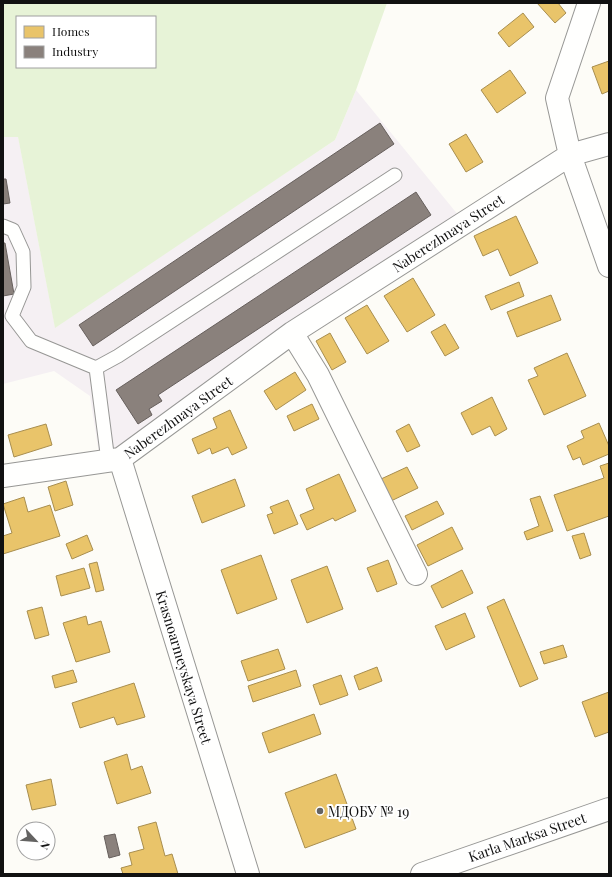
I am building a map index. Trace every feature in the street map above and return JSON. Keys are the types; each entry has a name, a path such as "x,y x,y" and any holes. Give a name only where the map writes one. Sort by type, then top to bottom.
{"street":[{"path":"589,3 557,98 570,155 609,266"},
{"name":"Naberezhnaya Street","path":"3,476 114,460 292,333 570,155 609,144"},
{"path":"292,333 318,375 416,574"},
{"name":"Krasnoarmeyskaya Street","path":"114,460 248,874"},
{"name":"Karla Marksa Street","path":"422,874 609,809"}],"lane":[{"path":"96,368 118,356 395,175"},
{"path":"3,226 13,230 23,252 24,287 7,317 31,341 96,368"},
{"path":"96,368 114,460"}],"shaded area":[{"path":"356,90 459,216 116,453 99,454 90,396 54,371 3,384 3,137 18,136 55,327 335,140"}],"green space":[{"path":"3,3 387,3 356,90 335,140 55,328 18,137 3,137"}],"building: Homes":[{"path":"537,3 558,3 566,13 555,23"},
{"path":"523,13 534,27 509,47 498,33"},
{"path":"609,61 609,91 602,94 592,67"},
{"path":"510,70 526,93 497,113 481,90"},
{"path":"466,134 483,162 466,172 449,144"},
{"path":"516,216 538,263 510,276 498,249 483,256 474,236"},
{"path":"413,278 435,315 407,332 384,296"},
{"path":"519,282 524,296 491,310 485,296"},
{"path":"551,295 561,320 517,337 507,312"},
{"path":"367,305 389,341 367,354 345,318"},
{"path":"445,324 459,348 445,356 431,332"},
{"path":"330,333 346,362 332,370 316,341"},
{"path":"567,353 586,396 544,415 528,380 538,376 534,368"},
{"path":"295,372 306,390 276,410 264,391"},
{"path":"492,397 507,429 495,436 490,426 472,435 461,413"},
{"path":"312,404 319,419 294,431 287,416"},
{"path":"230,410 247,448 232,455 228,447 212,454 210,448 198,454 192,439 217,428 213,418"},
{"path":"599,423 609,446 609,454 583,465 580,457 573,460 567,446 584,438 581,431"},
{"path":"46,424 52,445 14,457 8,435"},
{"path":"409,424 420,446 407,452 396,431"},
{"path":"609,463 609,516 567,531 554,495 604,478 600,466"},
{"path":"407,467 418,488 391,501 381,479"},
{"path":"339,474 356,511 335,521 333,518 307,530 300,515 314,509 306,489"},
{"path":"235,479 245,506 202,523 192,496"},
{"path":"66,481 73,505 55,511 48,487"},
{"path":"540,496 553,531 527,540 524,532 539,526 530,499"},
{"path":"24,497 28,512 50,505 60,536 3,554 3,536 12,533 3,504"},
{"path":"288,500 298,524 274,534 267,515 273,513 270,507"},
{"path":"437,501 444,514 412,530 405,516"},
{"path":"452,527 463,549 428,566 417,545"},
{"path":"584,533 591,555 580,559 572,536"},
{"path":"87,535 93,550 72,559 66,544"},
{"path":"261,555 277,599 237,614 221,570"},
{"path":"388,560 397,584 377,592 367,568"},
{"path":"97,562 104,590 96,592 89,564"},
{"path":"327,566 343,609 307,623 291,580"},
{"path":"84,568 90,588 61,596 56,576"},
{"path":"462,570 473,593 442,608 431,586"},
{"path":"504,599 538,679 520,687 487,607"},
{"path":"42,607 49,635 35,639 27,611"},
{"path":"465,613 475,637 446,650 435,626"},
{"path":"86,616 88,625 101,621 110,652 76,662 63,623"},
{"path":"563,645 567,657 544,664 540,652"},
{"path":"278,649 285,669 248,681 241,661"},
{"path":"377,667 382,681 359,690 354,676"},
{"path":"73,670 77,682 55,688 52,676"},
{"path":"296,670 301,686 253,702 248,686"},
{"path":"341,675 348,695 320,705 313,685"},
{"path":"134,683 145,717 117,725 114,717 80,728 72,703"},
{"path":"609,692 609,732 595,737 582,702"},
{"path":"314,714 321,734 269,753 262,733"},
{"path":"127,754 131,770 142,766 151,793 117,804 104,762"},
{"name":"МДОБУ № 19","path":"336,774 356,829 305,848 285,793"},
{"path":"51,779 56,805 32,810 26,785"},
{"path":"156,822 165,856 172,854 178,874 123,874 121,868 132,865 129,853 144,849 138,827"}],"building: Industry":[{"path":"380,123 394,144 93,346 79,325"},
{"path":"3,179 6,179 10,203 3,204"},
{"path":"416,192 431,215 158,395 162,401 149,409 152,415 138,424 116,390"},
{"path":"3,243 5,243 14,294 3,296"},
{"path":"115,834 120,855 109,858 104,836"}],"place":[{"name":"МДОБУ № 19","path":"320,811"}]}
